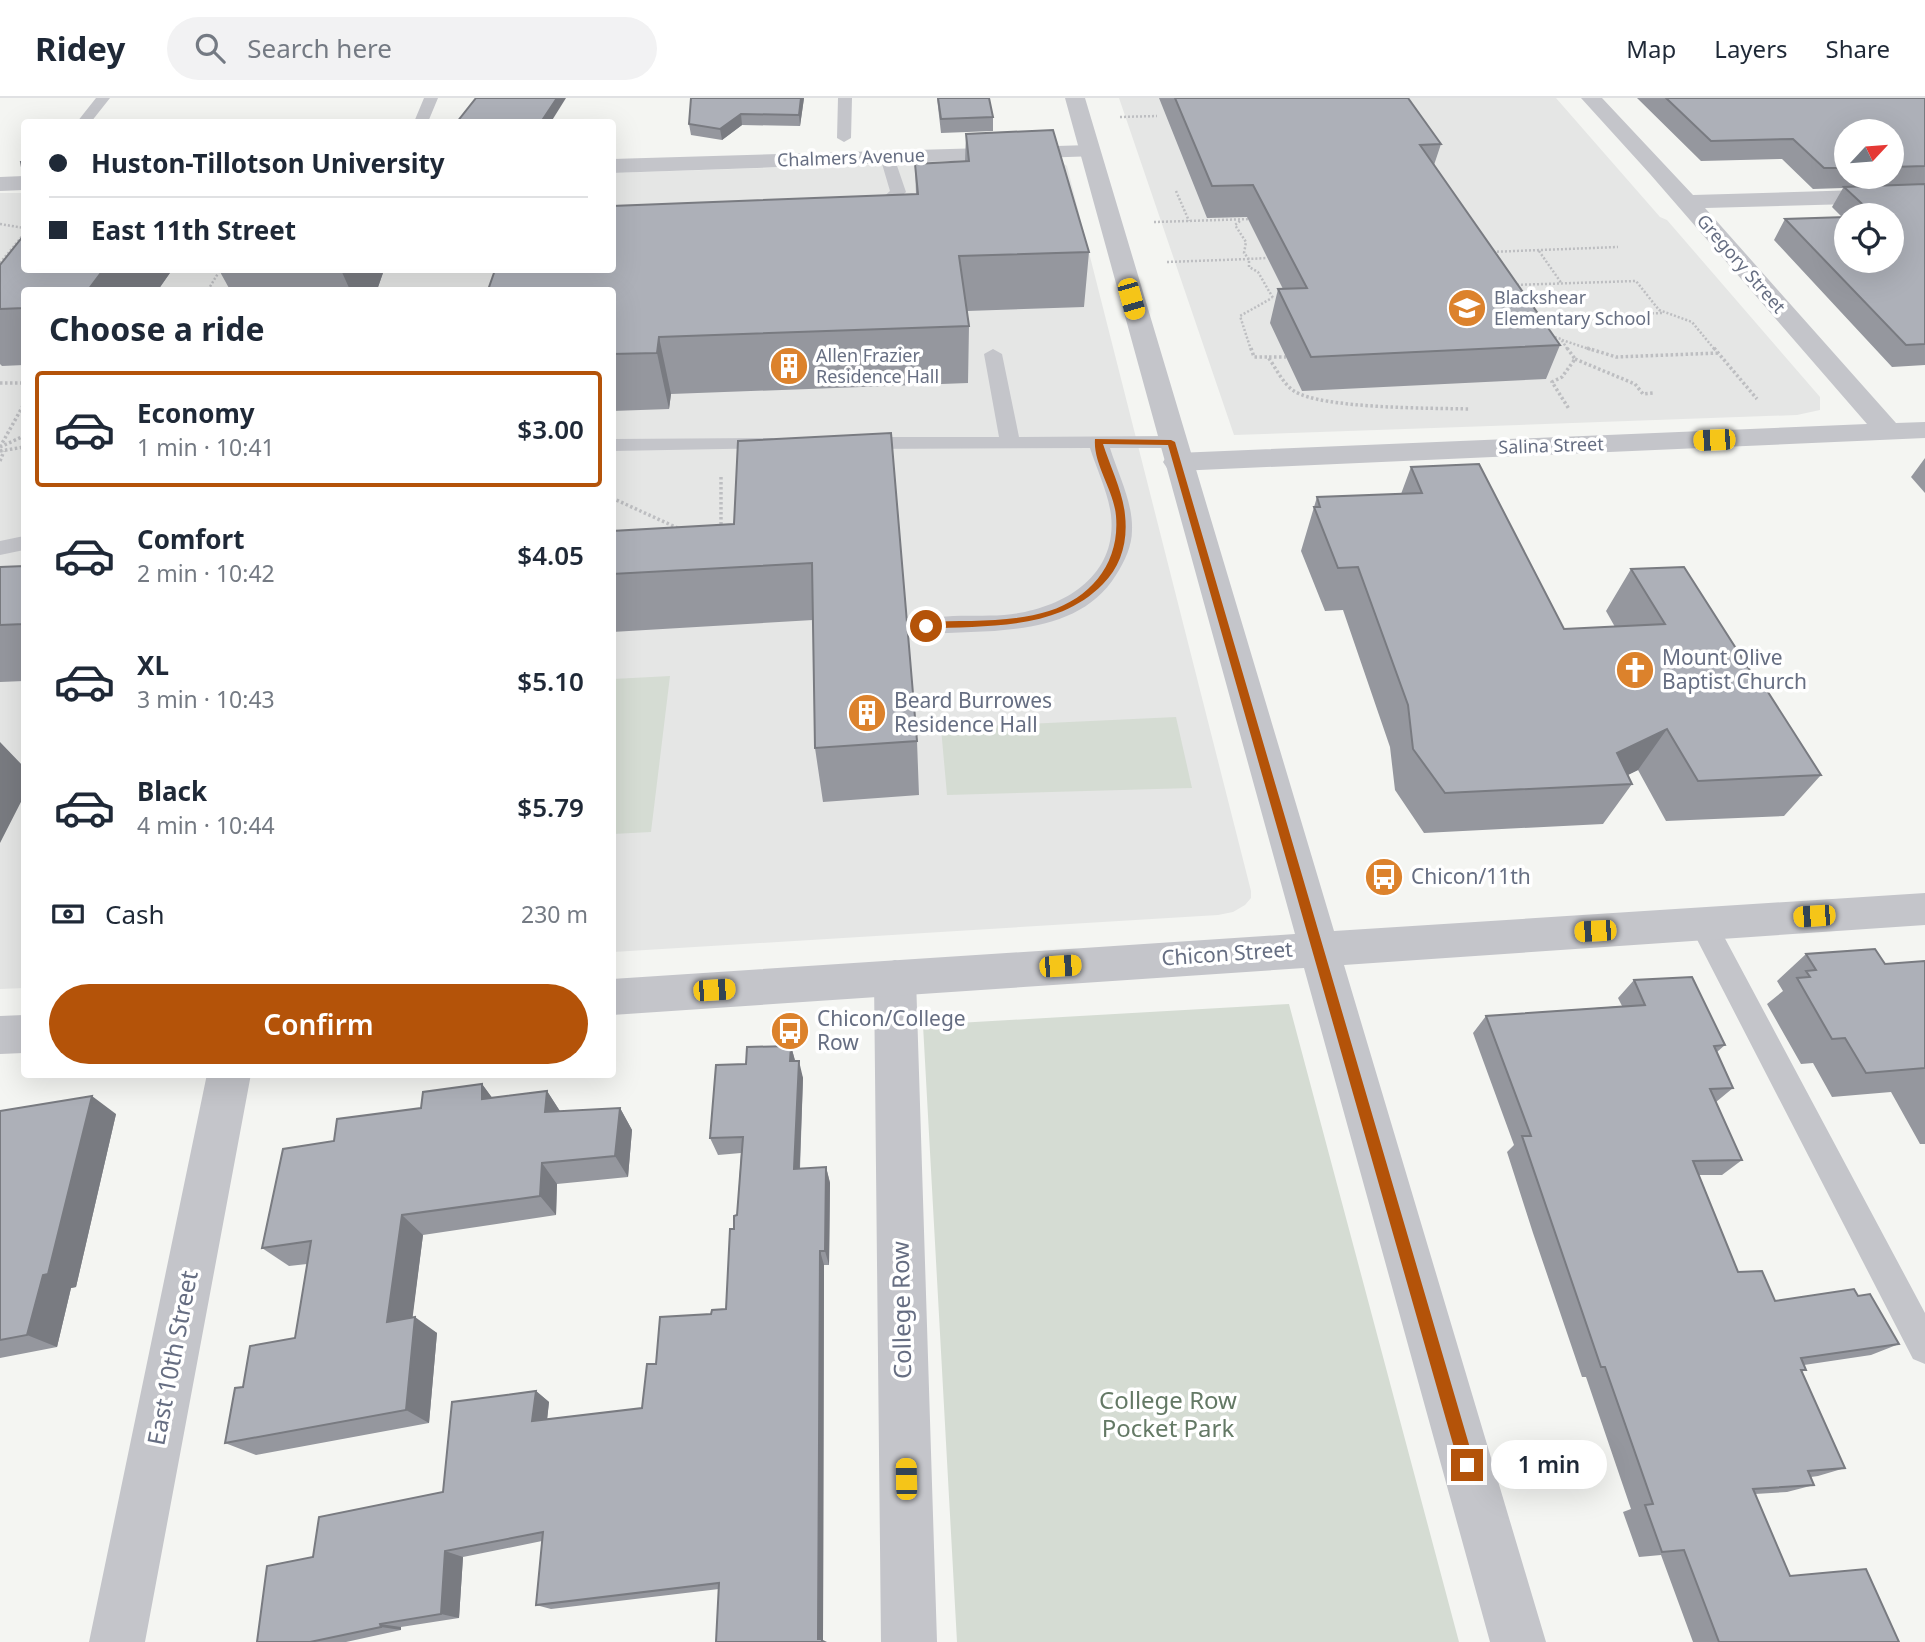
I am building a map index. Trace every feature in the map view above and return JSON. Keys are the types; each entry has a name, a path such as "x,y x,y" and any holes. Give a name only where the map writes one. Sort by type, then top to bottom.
{"street":[{"path":"1074,98 1518,1642"},
{"name":"Gregory Street","path":"1591,98 1687,202 1889,432"},
{"name":"Chalmers Avenue","path":"616,166 1089,151"},
{"path":"0,184 21,183"},
{"path":"1687,202 1925,195"},
{"name":"Salina Street","path":"1174,452 1925,430"},
{"name":"Chicon Street","path":"616,997 1925,909"},
{"name":"College Row","path":"895,978 909,1642"},
{"path":"0,1035 21,1034"},
{"name":"East 10th Street","path":"117,1642 228,1078"}],"lane":[{"path":"86,119 103,98"},
{"path":"422,119 430,98"},
{"path":"844,138 845,98"},
{"path":"851,218 873,215 898,192 887,157"},
{"path":"993,354 1010,442"},
{"path":"926,626 1012,621 1051,614 1084,598 1112,570 1120,543 1121,514 1098,441"},
{"path":"832,443 1098,441 1174,452"},
{"path":"616,445 791,443"},
{"path":"0,548 21,544"},
{"path":"1703,924 1925,1347"}],"path":[{"path":"1119,117 1157,116"},
{"path":"1177,191 1189,221"},
{"path":"1243,219 1235,225 1246,242 1242,249 1250,267 1258,272 1272,298"},
{"path":"1154,222 1253,219"},
{"path":"0,224 21,228"},
{"path":"0,263 21,238"},
{"path":"1492,263 1485,252 1618,247"},
{"path":"1538,250 1562,284"},
{"path":"1167,262 1267,258"},
{"path":"1508,286 1636,281 1659,310 1692,322 1757,400"},
{"path":"1279,300 1272,298 1240,316 1254,357 1286,357"},
{"path":"1528,318 1668,313"},
{"path":"1548,335 1616,357 1719,353"},
{"path":"1561,340 1575,359 1635,384 1643,394 1653,393"},
{"path":"1268,357 1294,391 1304,396 1413,408 1478,409"},
{"path":"1562,413 1572,414 1552,382 1562,377 1575,359"},
{"path":"0,383 21,383"},
{"path":"21,409 0,447 21,437"},
{"path":"0,461 2,451 21,448"},
{"path":"721,472 721,535"},
{"path":"616,500 685,531"}],"shaded area":[{"name":"Blackshear Elementary School","path":"1119,98 1556,98 1660,217 1667,220 1820,397 1820,410 1797,415 1234,435"},
{"path":"1041,159 1059,161 1067,166 1251,898 1233,912 1218,915 616,952 616,287 21,287 21,988 0,989 0,193 21,193 21,273 616,273 616,173"}],"green space":[{"path":"670,676 651,832 616,834 616,679"},
{"path":"1176,717 1192,788 947,795 941,728"},
{"name":"College Row Pocket Park","path":"1289,1004 1459,1642 957,1642 923,1025"}],"building":[{"path":"476,98 557,98 543,119 459,119"},
{"path":"691,98 801,98 799,115 741,114 720,129 689,124"},
{"path":"938,98 989,98 993,117 941,119"},
{"path":"1175,98 1408,98 1441,144 1420,145 1560,345 1311,357 1278,289 1307,288 1253,185 1212,186"},
{"path":"1666,98 1925,98 1925,166 1904,167 1904,119 1834,119 1834,168 1824,168 1793,139 1711,141"},
{"path":"1053,130 1089,252 959,256 969,326 659,337 657,353 616,354 616,287 489,287 494,273 616,273 616,206 918,194 915,164 969,161 966,134"},
{"path":"1925,184 1925,344 1906,345 1837,273 1904,273 1904,203 1861,203 1846,189 1904,189 1904,185"},
{"path":"1834,217 1834,270 1785,219"},
{"path":"21,239 21,273 101,273 90,287 21,287 21,308 0,309 0,265"},
{"path":"891,433 917,741 815,748 812,563 616,574 616,531 734,524 738,441"},
{"path":"1479,464 1564,629 1665,624 1631,569 1684,567 1821,775 1698,781 1667,729 1617,753 1632,784 1445,793 1413,749 1408,705 1358,567 1338,568 1314,507 1320,507 1317,497 1422,493 1411,467"},
{"path":"21,566 21,624 0,625 0,567"},
{"path":"1875,949 1885,964 1925,961 1925,1068 1866,1073 1845,1038 1832,1039 1797,978 1810,977 1806,971 1816,970 1806,954"},
{"path":"1692,977 1725,1045 1714,1046 1733,1088 1710,1089 1742,1160 1693,1161 1738,1272 1762,1271 1775,1301 1854,1289 1858,1296 1870,1294 1899,1344 1801,1358 1806,1370 1801,1370 1845,1468 1808,1471 1814,1485 1753,1489 1790,1576 1866,1569 1899,1642 1719,1642 1684,1550 1662,1552 1645,1505 1653,1504 1605,1367 1601,1367 1522,1136 1531,1136 1486,1016 1645,1005 1634,980"},
{"path":"791,1046 790,1061 799,1061 794,1169 826,1167 825,1251 820,1251 818,1639 822,1639 822,1642 716,1642 719,1583 536,1605 543,1532 445,1551 441,1614 380,1624 381,1627 310,1642 257,1642 267,1566 313,1557 319,1517 443,1492 452,1402 536,1391 532,1421 642,1408 647,1364 656,1364 660,1317 711,1314 712,1310 726,1309 730,1229 734,1229 734,1216 737,1215 743,1137 710,1138 716,1065 746,1064 747,1047"},
{"path":"482,1084 482,1099 547,1091 545,1112 620,1108 615,1156 542,1163 540,1196 402,1215 387,1322 415,1317 406,1410 225,1443 235,1388 243,1387 250,1346 295,1338 311,1241 262,1248 283,1149 334,1141 337,1119 421,1108 423,1092"},
{"path":"92,1096 48,1274 43,1275 27,1335 0,1340 0,1111"}],"place":[{"name":"Blackshear Elementary School","path":"1467,308"},
{"name":"Allen Frazier Residence Hall","path":"789,366"},
{"name":"Mount Olive Baptist Church","path":"1635,670"},
{"name":"Beard Burrowes Residence Hall","path":"867,713"},
{"name":"Chicon/11th","path":"1384,877"},
{"name":"Chicon/College Row","path":"790,1031"}],"route":[{"path":"926,626 1012,621 1051,614 1084,598 1112,570 1120,543 1121,514 1098,441 1171,442 1467,1465"}]}
